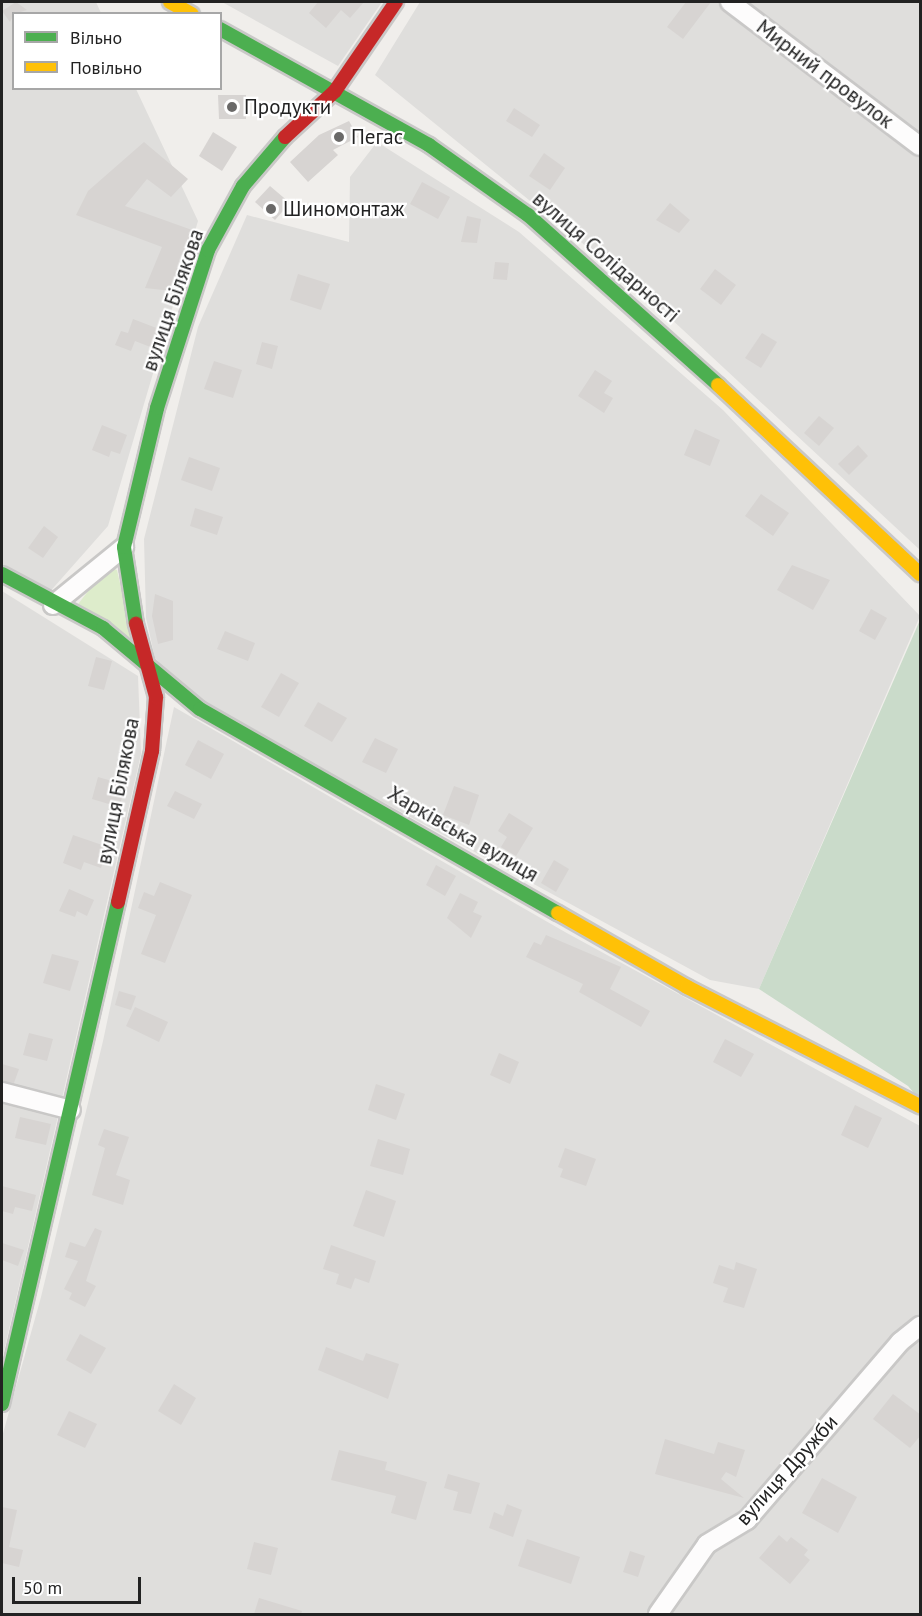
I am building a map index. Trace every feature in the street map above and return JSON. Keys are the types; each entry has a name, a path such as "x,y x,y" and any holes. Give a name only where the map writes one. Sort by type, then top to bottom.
{"street":[{"path":"170,2 188,12"},
{"name":"вулиця Білякова","path":"2,1404 152,751 156,697 146,662 124,548 157,408 208,250 243,186 279,142 335,91 396,2"},
{"name":"Мирний провулок","path":"730,2 921,146"},
{"name":"вулиця Солідарності","path":"222,30 429,145 528,215 618,291 921,574"},
{"path":"53,605 124,548"},
{"name":"Харківська вулиця","path":"2,574 53,605 103,628 200,710 687,987 921,1106"},
{"path":"2,1092 71,1110"},
{"name":"вулиця Дружби","path":"658,1614 707,1544 747,1520 900,1342 921,1326"}],"shaded area":[{"path":"2,2 96,2 101,12 12,12 12,90 136,90 198,221 108,526 47,595 2,569"},
{"path":"222,2 382,2 338,66"},
{"path":"420,2 920,2 920,550 640,290 375,75"},
{"path":"377,142 519,232 723,410 920,616 759,989 710,980 247,728 187,693 155,658 146,618 144,539 198,327 247,215 349,242 350,177"},
{"path":"2,591 138,676 141,754 2,1360"},
{"path":"174,707 565,932 920,1126 920,1614 2,1614 2,1437 41,1297 103,1041"}],"green space":[{"path":"111,568 117,570 134,645 75,608 103,572"},
{"path":"920,620 920,1100 908,1086 759,989"}],"building":[{"path":"16,2 27,10 12,12 10,22 2,11"},
{"path":"318,2 364,2 350,18 341,10 326,28 309,13"},
{"path":"686,2 711,2 683,39 667,27"},
{"name":"Продукти","path":"218,95 246,95 246,119 219,119"},
{"path":"514,108 540,125 532,137 506,121"},
{"path":"349,121 358,137 333,150 338,155 308,182 290,162 319,135"},
{"path":"213,132 237,147 222,171 199,156"},
{"path":"144,142 188,179 171,197 147,179 125,206 192,230 172,291 145,288 162,247 76,215 88,191"},
{"path":"544,153 565,168 550,190 529,176"},
{"path":"422,182 450,197 438,219 410,204"},
{"path":"270,186 290,203 275,220 255,202"},
{"path":"670,203 690,220 679,233 656,220"},
{"path":"467,216 481,219 477,243 461,242"},
{"path":"495,262 509,263 507,280 493,279"},
{"path":"715,269 736,285 721,305 700,289"},
{"path":"298,274 330,284 321,310 290,300"},
{"path":"133,319 159,329 153,348 135,341 131,351 115,345 121,331 128,333"},
{"path":"762,333 777,342 761,368 745,358"},
{"path":"262,342 278,346 272,369 256,364"},
{"path":"214,361 242,370 233,398 204,389"},
{"path":"595,370 612,381 604,393 613,398 604,413 578,396"},
{"path":"819,416 834,428 819,446 804,433"},
{"path":"102,425 127,435 120,454 111,451 109,457 92,450"},
{"path":"695,429 720,440 710,466 684,455"},
{"path":"858,445 868,456 849,475 838,464"},
{"path":"189,457 220,468 212,491 181,480"},
{"path":"761,494 789,513 773,536 745,516"},
{"path":"195,508 223,517 217,535 190,526"},
{"path":"44,526 58,537 43,558 28,548"},
{"path":"792,565 830,580 813,610 777,590"},
{"path":"155,594 173,601 173,640 158,644 152,616"},
{"path":"871,609 887,618 875,640 859,631"},
{"path":"225,631 255,643 248,661 217,649"},
{"path":"96,657 112,661 104,690 88,686"},
{"path":"281,673 299,683 279,717 261,707"},
{"path":"318,702 347,718 332,742 304,726"},
{"path":"375,738 398,749 386,773 362,762"},
{"path":"198,740 224,754 211,779 185,765"},
{"path":"98,777 126,785 119,807 92,799"},
{"path":"454,786 479,795 469,825 443,815"},
{"path":"175,791 202,804 194,819 167,806"},
{"path":"509,813 533,828 516,856 501,847 507,837 498,831"},
{"path":"73,835 108,847 101,868 84,862 81,870 63,863"},
{"path":"554,860 569,869 556,892 541,883"},
{"path":"436,865 456,876 445,896 426,885"},
{"path":"160,882 192,895 165,963 141,954 156,915 138,908 144,892 154,896"},
{"path":"69,889 94,900 87,916 77,911 75,917 59,911"},
{"path":"460,893 478,902 473,912 482,916 471,938 447,918"},
{"path":"546,935 621,967 610,989 650,1011 641,1027 579,992 583,984 526,957 534,942 541,945"},
{"path":"52,954 79,961 70,991 43,983"},
{"path":"119,991 136,996 131,1010 115,1005"},
{"path":"135,1007 168,1022 159,1042 126,1026"},
{"path":"29,1033 53,1039 47,1061 23,1055"},
{"path":"725,1039 754,1054 741,1077 713,1062"},
{"path":"499,1053 519,1062 510,1084 490,1075"},
{"path":"2,1064 19,1069 14,1083 2,1081"},
{"path":"376,1084 405,1094 396,1120 368,1110"},
{"path":"855,1105 882,1118 868,1148 841,1135"},
{"path":"20,1117 51,1124 46,1145 15,1138"},
{"path":"104,1129 129,1137 116,1175 130,1180 123,1205 92,1195 105,1148 98,1145"},
{"path":"378,1139 410,1149 403,1175 370,1166"},
{"path":"565,1148 596,1159 586,1186 560,1177 563,1169 558,1167"},
{"path":"2,1186 36,1195 32,1211 15,1207 13,1214 2,1211"},
{"path":"366,1190 396,1201 384,1237 353,1226"},
{"path":"95,1228 102,1231 86,1281 96,1286 85,1307 69,1299 72,1293 64,1289 78,1261 65,1257 70,1242 85,1247"},
{"path":"2,1243 24,1250 18,1266 2,1260"},
{"path":"331,1245 376,1261 369,1283 355,1278 351,1289 336,1284 339,1274 323,1269"},
{"path":"736,1262 757,1269 744,1308 723,1302 728,1288 713,1283 719,1265 734,1270"},
{"path":"80,1334 106,1348 91,1374 66,1360"},
{"path":"326,1347 363,1361 366,1353 399,1364 388,1399 318,1370"},
{"path":"174,1384 196,1398 181,1425 158,1411"},
{"path":"893,1394 921,1415 921,1435 910,1448 873,1419"},
{"path":"69,1411 97,1424 85,1448 57,1435"},
{"path":"665,1439 714,1454 718,1442 745,1450 736,1477 726,1472 721,1479 744,1498 655,1474"},
{"path":"339,1450 387,1462 385,1470 427,1482 416,1520 391,1513 396,1496 331,1480"},
{"path":"448,1474 480,1483 471,1514 453,1510 458,1492 444,1488"},
{"path":"822,1478 857,1497 838,1533 802,1513"},
{"path":"507,1504 522,1510 513,1537 489,1528 494,1512 503,1516"},
{"path":"2,1507 17,1510 9,1547 23,1550 19,1567 2,1563"},
{"path":"779,1535 787,1542 791,1537 808,1550 804,1555 810,1560 790,1584 759,1558"},
{"path":"527,1539 580,1557 571,1584 518,1566"},
{"path":"254,1542 278,1548 271,1575 247,1569"},
{"path":"630,1551 645,1556 638,1577 623,1572"},
{"path":"259,1598 302,1611 301,1614 254,1614"}],"traffic: fast":[{"path":"222,30 429,145 528,215 718,385"},
{"path":"136,624 124,547 157,408 208,250 243,186 285,137"},
{"path":"2,574 103,628 200,709 558,913"},
{"path":"2,1404 118,902"}],"traffic: slow":[{"path":"170,2 188,12"},
{"path":"718,385 920,574"},
{"path":"558,913 687,987 920,1106"}],"traffic: jam":[{"path":"285,137 335,91 396,2"},
{"path":"118,902 152,751 156,697 136,624"}],"place":[{"name":"Продукти","path":"232,107"},
{"name":"Пегас","path":"339,137"},
{"name":"Шиномонтаж","path":"271,209"}]}
